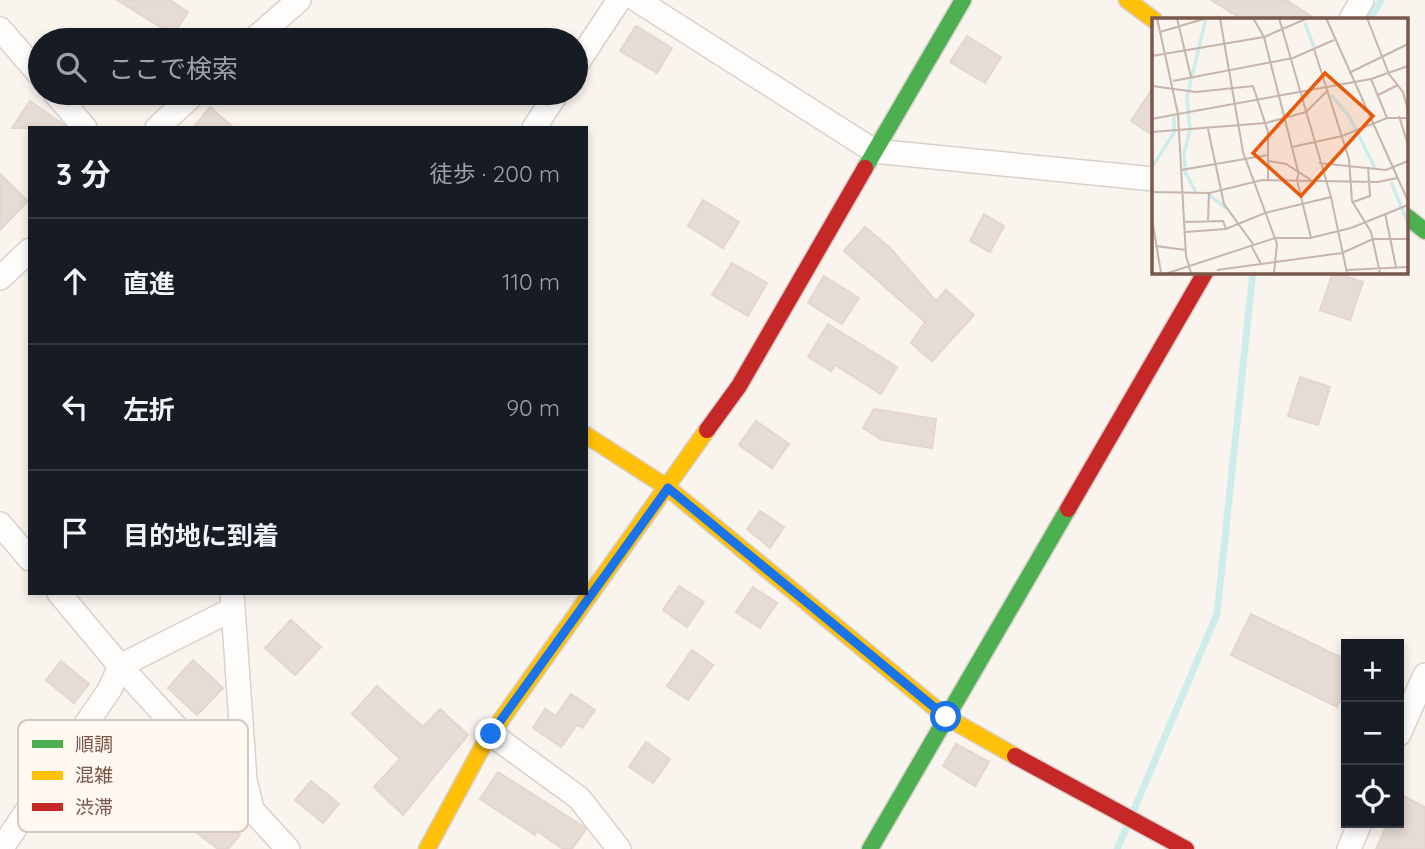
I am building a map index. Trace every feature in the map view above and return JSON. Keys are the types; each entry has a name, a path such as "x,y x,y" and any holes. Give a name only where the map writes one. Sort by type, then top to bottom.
{"street":[{"path":"267,28 299,0"},
{"path":"588,47 619,0"},
{"path":"637,0 874,151 1152,179"},
{"path":"427,849 491,734 739,386 963,0"},
{"path":"1127,0 1152,19"},
{"path":"1352,18 1362,0"},
{"path":"0,29 28,61"},
{"path":"65,105 83,126"},
{"path":"158,126 182,105"},
{"path":"535,126 549,105"},
{"path":"1408,218 1425,231"},
{"path":"0,278 28,252"},
{"path":"870,849 1205,273"},
{"path":"588,436 668,488 946,717 1115,813 1186,849"},
{"path":"0,524 28,557"},
{"path":"61,595 170,720"},
{"path":"89,720 110,689 120,666 233,598 241,720"},
{"path":"1404,722 1425,675"},
{"path":"491,734 579,798 619,849"},
{"path":"248,794 251,808"},
{"path":"248,805 288,849"},
{"path":"1,849 18,824"},
{"path":"1349,849 1358,828"}],"building":[{"path":"117,0 170,0 188,12 178,28 162,28"},
{"path":"1211,0 1286,0 1314,18 1240,18"},
{"path":"636,26 672,48 657,73 620,51"},
{"path":"967,36 1001,57 985,83 950,62"},
{"path":"1152,89 1152,135 1131,121"},
{"path":"28,104 36,105 65,126 28,126 12,128"},
{"path":"210,107 232,126 195,126"},
{"path":"0,174 28,201 0,230"},
{"path":"703,200 739,222 723,248 688,226"},
{"path":"984,214 1004,226 990,252 970,241"},
{"path":"865,227 891,249 936,301 946,290 974,315 932,361 911,343 925,322 844,251"},
{"path":"732,263 767,283 748,316 712,295"},
{"path":"1333,273 1363,282 1350,320 1320,310"},
{"path":"824,276 859,298 842,324 808,303"},
{"path":"828,324 897,367 881,394 835,365 831,371 808,357"},
{"path":"1300,377 1330,387 1318,425 1288,416"},
{"path":"874,409 936,419 932,448 882,440 863,428"},
{"path":"756,421 789,444 772,468 739,445"},
{"path":"760,511 784,527 770,548 747,529"},
{"path":"679,586 704,602 687,627 663,610"},
{"path":"753,587 777,603 760,628 736,612"},
{"path":"1251,614 1341,658 1341,698 1337,707 1231,655"},
{"path":"291,620 321,647 295,675 265,648"},
{"path":"692,650 713,665 688,700 667,686"},
{"path":"193,660 223,688 197,715 168,688"},
{"path":"61,661 89,684 74,703 46,680"},
{"path":"377,686 423,727 440,709 468,735 403,815 374,787 400,759 352,714"},
{"path":"571,694 595,710 582,728 577,725 561,747 533,728 545,709 556,716"},
{"path":"646,742 670,759 653,783 629,767"},
{"path":"956,744 989,762 975,786 943,766"},
{"path":"498,772 586,829 572,849 563,849 537,831 535,835 480,799"},
{"path":"311,781 339,804 323,823 295,800"},
{"path":"1404,796 1425,807 1425,849 1376,849 1386,828 1404,828"},
{"path":"196,832 236,832 240,835 228,849 218,849"}],"waterway":[{"path":"1371,18 1381,0"},
{"path":"1133,812 1217,614 1253,273"},
{"path":"1117,849 1127,826"}],"traffic: fast":[{"path":"865,168 963,0"},
{"path":"1408,218 1425,231"},
{"path":"870,849 1068,509"}],"traffic: slow":[{"path":"1127,0 1152,19"},
{"path":"427,849 484,744 707,430"},
{"path":"588,436 668,488 946,717 1015,756"}],"traffic: jam":[{"path":"707,430 739,386 865,168"},
{"path":"1068,509 1205,273"},
{"path":"1015,756 1186,849"}],"route":[{"path":"491,734 668,488 946,717"}]}
